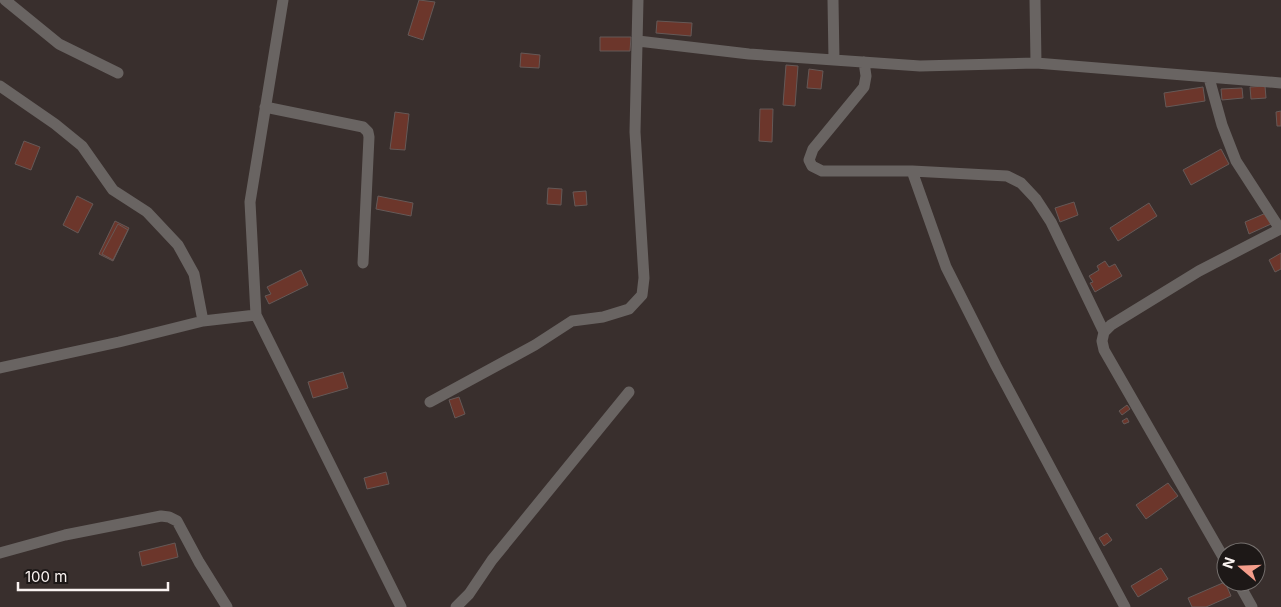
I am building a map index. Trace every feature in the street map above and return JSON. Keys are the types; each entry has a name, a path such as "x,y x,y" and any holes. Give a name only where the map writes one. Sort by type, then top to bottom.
{"street":[{"path":"5,0 59,44 118,73"},
{"path":"283,0 250,202 256,315 401,607"},
{"path":"430,402 535,345 572,320 603,318 629,309 642,295 644,278 635,132 638,0"},
{"path":"833,0 834,60"},
{"path":"1035,0 1036,63"},
{"path":"638,41 749,54 920,66 1036,63 1281,83"},
{"path":"864,62 866,76 864,87 813,149 809,160 812,166 822,171 912,171 1006,176 1022,183 1036,199 1051,222 1104,332"},
{"path":"1209,78 1222,125 1236,161 1281,229 1199,271 1111,325 1104,332 1102,341 1104,350 1216,545"},
{"path":"0,86 55,124 82,146 113,190 147,212 178,245 194,274 203,321"},
{"path":"265,107 363,127 368,132 363,264"},
{"path":"912,171 946,267 996,366 1125,607"},
{"path":"0,368 119,342 203,321 256,315"},
{"path":"456,607 469,594 511,537 629,392"},
{"path":"0,553 65,535 161,516 169,517 178,521 182,527 199,562 227,607"},
{"path":"1244,592 1252,607"}],"building":[{"path":"419,0 435,2 423,40 408,35"},
{"path":"657,21 692,23 691,36 656,33"},
{"path":"600,37 631,37 630,51 600,51"},
{"path":"521,53 540,55 539,68 520,67"},
{"path":"786,65 798,66 795,106 783,105"},
{"path":"809,69 823,71 821,89 807,88"},
{"path":"1265,86 1266,98 1251,99 1250,87"},
{"path":"1203,87 1205,101 1166,107 1164,93"},
{"path":"1242,88 1243,98 1222,100 1221,89"},
{"path":"760,109 773,109 772,142 759,141"},
{"path":"1281,111 1281,126 1277,126 1276,112"},
{"path":"395,112 409,114 405,150 390,149"},
{"path":"24,141 40,147 31,170 15,164"},
{"path":"1221,149 1229,164 1191,185 1183,170"},
{"path":"548,188 562,189 561,205 547,204"},
{"path":"586,191 587,205 575,206 573,192"},
{"path":"77,196 93,204 78,233 63,225"},
{"path":"378,196 413,203 411,216 376,209"},
{"path":"1074,202 1078,215 1060,222 1055,208"},
{"path":"1149,203 1157,216 1118,241 1110,228"},
{"path":"1266,213 1271,224 1249,234 1245,222"},
{"path":"115,221 129,228 113,261 99,254"},
{"path":"118,224 128,230 113,260 102,254"},
{"path":"1281,253 1281,269 1275,272 1269,260"},
{"path":"1105,261 1109,267 1115,264 1122,276 1095,292 1090,283 1093,282 1089,276 1099,270 1097,266"},
{"path":"301,270 308,285 269,304 265,296 271,294 267,287"},
{"path":"343,372 348,388 313,398 308,382"},
{"path":"459,397 465,414 455,418 449,400"},
{"path":"1127,405 1130,409 1122,415 1119,411"},
{"path":"1127,418 1129,422 1124,424 1122,421"},
{"path":"386,472 389,484 367,489 364,478"},
{"path":"1168,483 1178,496 1146,519 1136,505"},
{"path":"1107,533 1112,540 1104,546 1099,538"},
{"path":"175,543 178,557 142,566 139,552"},
{"path":"1161,568 1168,579 1138,597 1131,586"},
{"path":"1216,586 1216,592 1229,592 1231,596 1206,607 1192,607 1188,598"}]}
